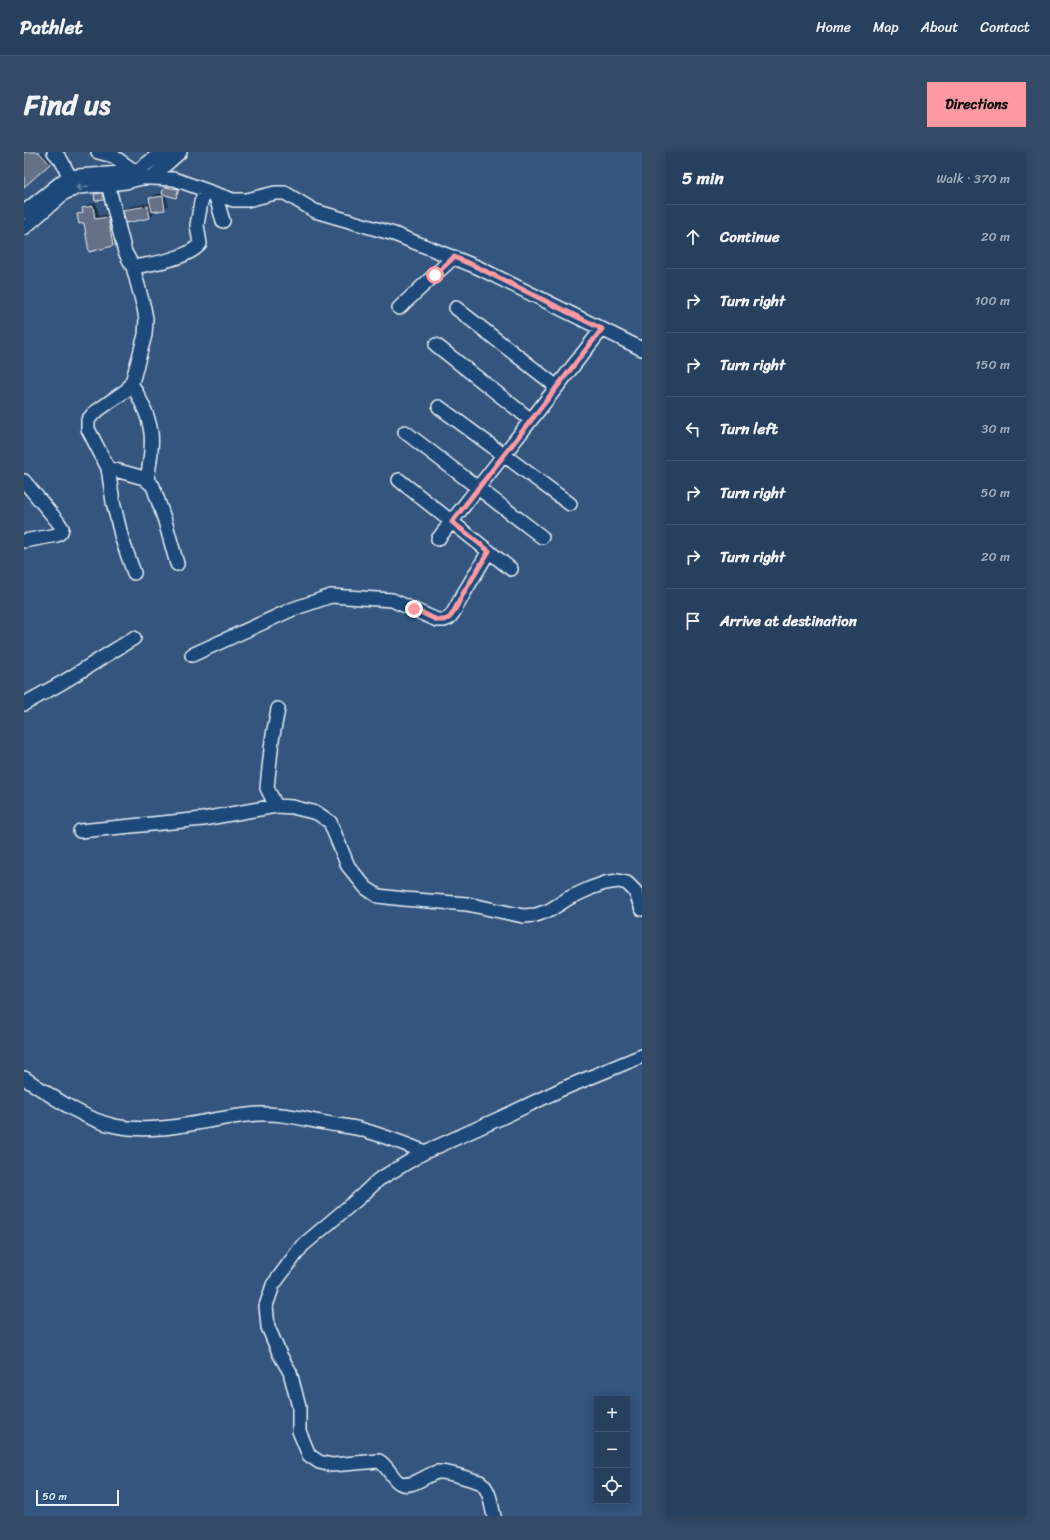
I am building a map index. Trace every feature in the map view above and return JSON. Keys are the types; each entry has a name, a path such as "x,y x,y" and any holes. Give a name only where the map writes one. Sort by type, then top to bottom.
{"street":[{"path":"54,152 61,160 70,177"},
{"path":"98,152 113,156 136,172 151,178"},
{"path":"24,212 56,185 70,177 136,172 162,152"},
{"path":"151,178 180,152"},
{"path":"24,228 64,193 79,186 108,184 142,178 151,178 174,179 233,200 247,200 275,193 285,193 315,211 394,234 477,267 642,349"},
{"path":"108,184 120,233 133,267 146,319 145,335 131,384 128,389 94,413 88,420 88,429 108,468 113,502 122,538 134,572"},
{"path":"211,192 223,221"},
{"path":"133,267 182,255 196,248 200,244 197,225 202,202 211,192"},
{"path":"399,308 454,257"},
{"path":"456,308 557,387"},
{"path":"438,540 602,329"},
{"path":"436,346 531,420"},
{"path":"131,384 146,414 151,433 151,448 147,481"},
{"path":"439,406 570,504"},
{"path":"405,432 542,537"},
{"path":"108,468 144,478 153,486 177,564"},
{"path":"399,480 511,569"},
{"path":"24,481 62,528 61,532 57,535 24,541"},
{"path":"192,655 293,609 331,596 392,600 437,620 444,620 449,618 453,613 489,551"},
{"path":"24,704 65,681 134,638"},
{"path":"276,806 268,788 268,778 272,740 278,709"},
{"path":"80,831 203,819 276,806 292,807 318,813 330,822 348,866 366,888 378,896 467,904 523,916 536,915 550,910 568,898 591,888 605,883 618,881 627,883 635,891 642,909"},
{"path":"494,1516 487,1490 480,1482 448,1472 437,1472 408,1484 402,1484 397,1482 386,1466 379,1461 332,1465 319,1462 310,1455 299,1431 300,1407 290,1372 280,1355 268,1327 266,1306 274,1285 302,1246 378,1180 425,1152 562,1089 642,1056"},
{"path":"24,1078 69,1106 113,1126 135,1129 180,1125 259,1114 286,1114 327,1124 356,1128 406,1144 425,1152"}],"building":[{"path":"24,152 39,152 50,164 24,187"},
{"path":"164,187 179,189 176,198 162,194"},
{"path":"102,193 104,200 95,201 94,194"},
{"path":"163,196 165,210 152,212 149,198"},
{"path":"93,206 95,219 108,217 113,246 89,252 84,223 79,224 77,214 83,213 82,208"},
{"path":"148,206 150,218 126,223 123,210"}],"route":[{"path":"414,609 437,620 449,618 453,613 489,551 452,522 602,329 454,257 435,275"}]}
